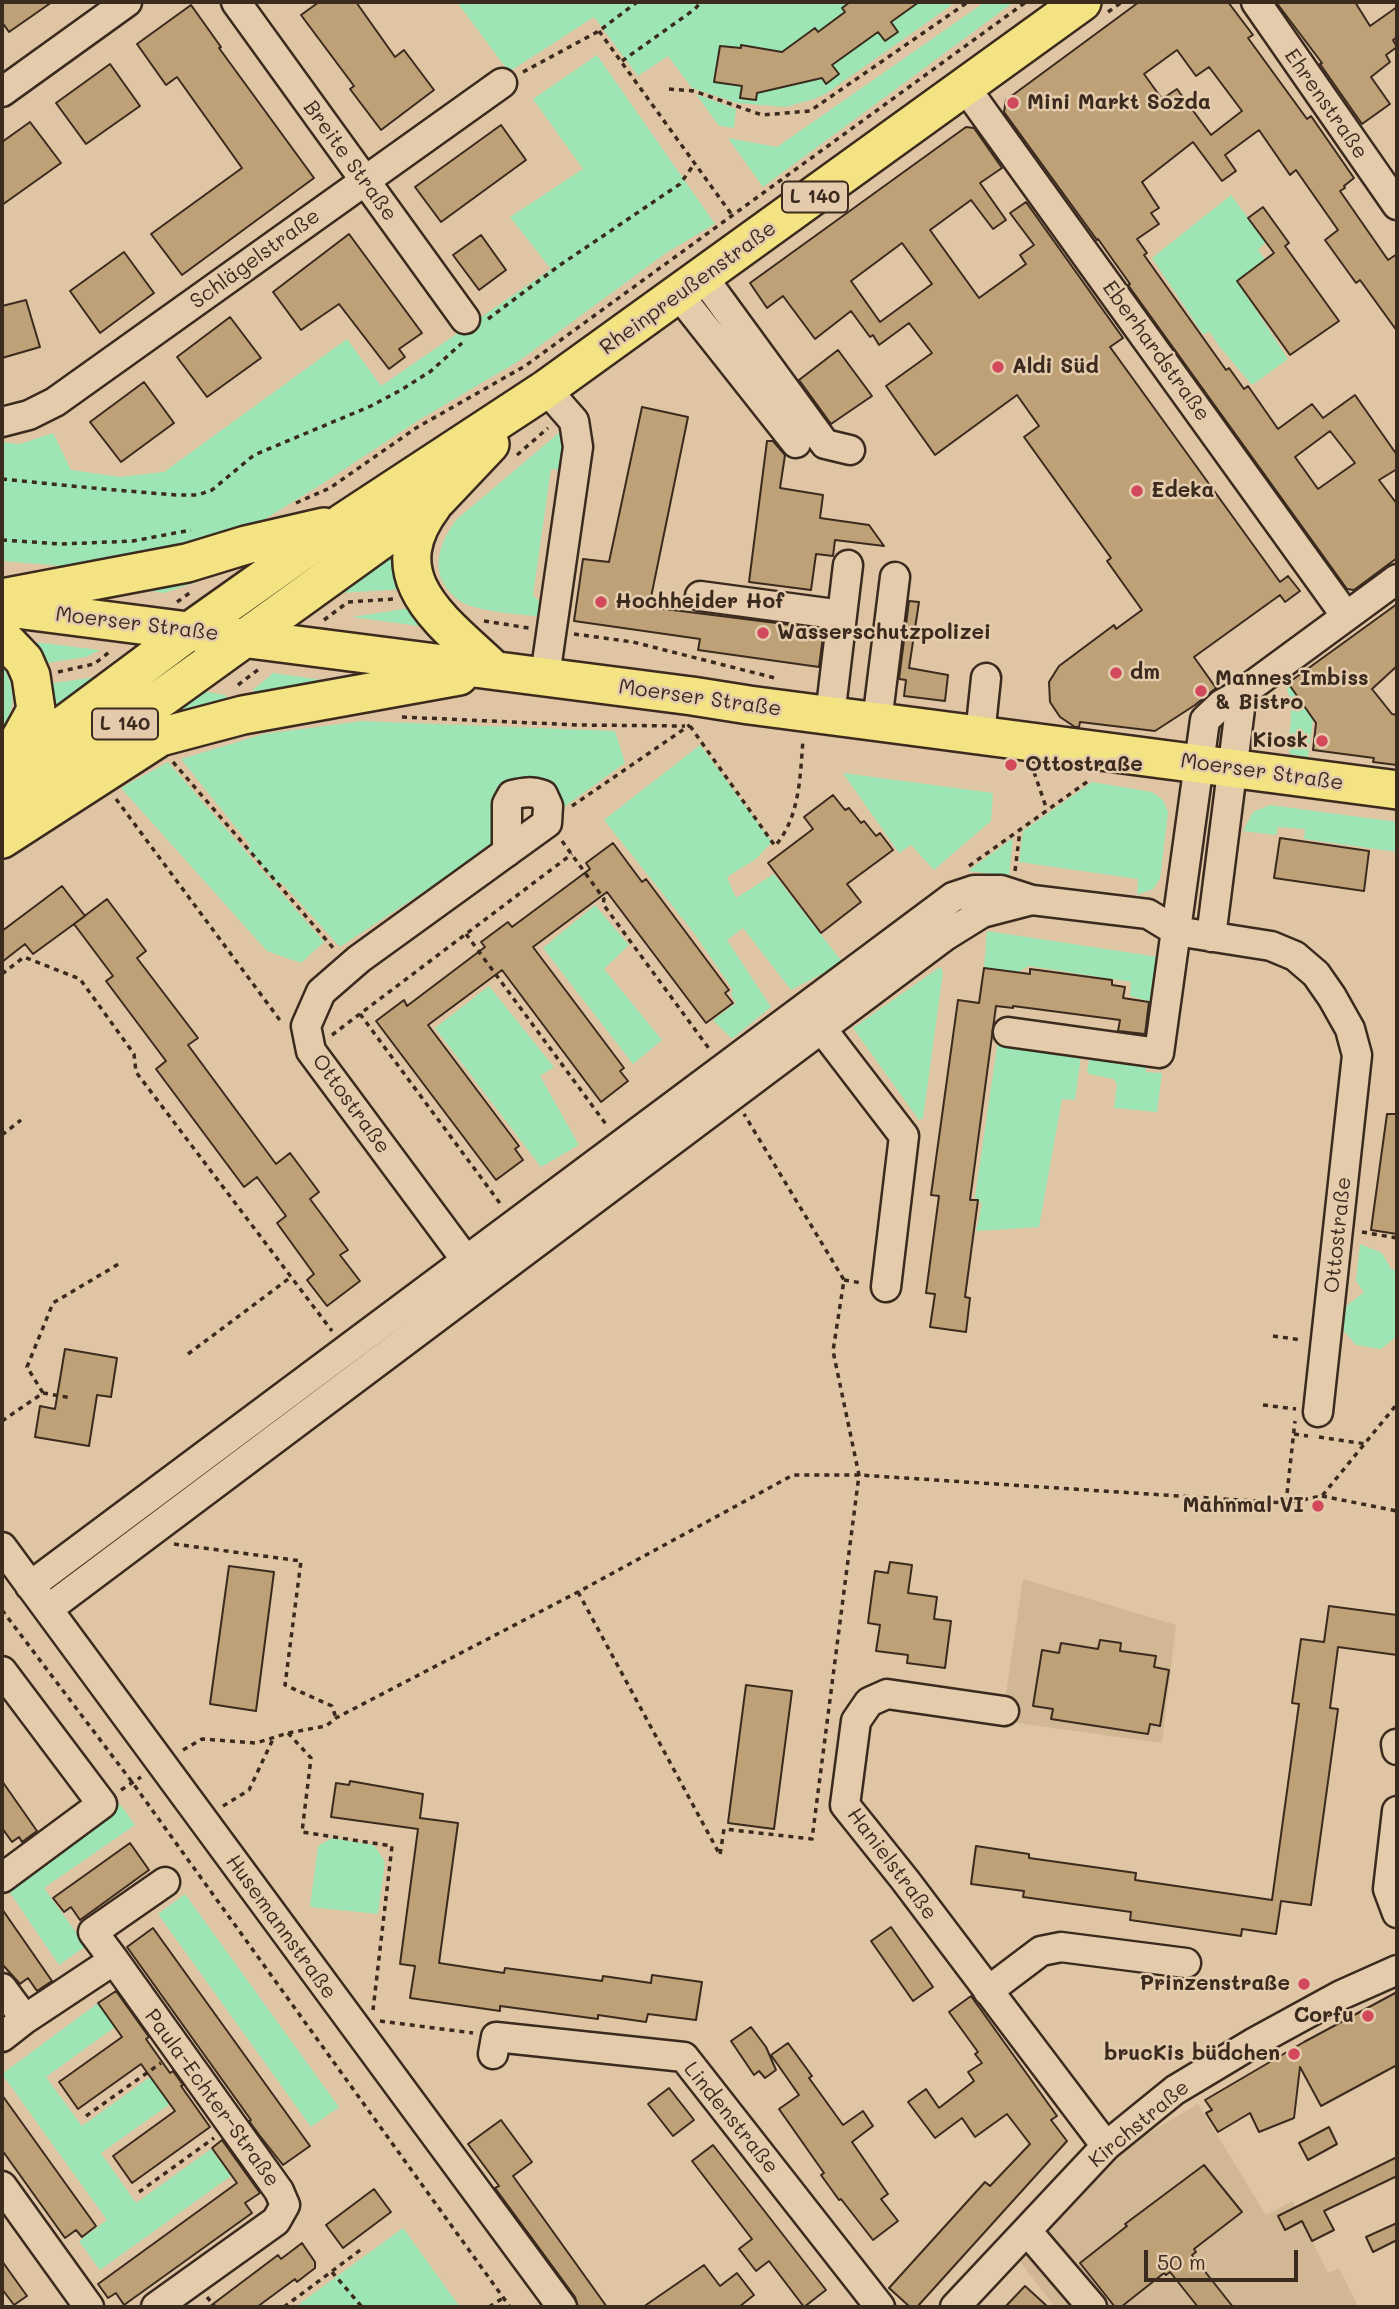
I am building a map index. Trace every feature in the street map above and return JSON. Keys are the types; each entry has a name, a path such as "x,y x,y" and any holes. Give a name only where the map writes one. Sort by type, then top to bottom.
{"main road":[{"name":"Rheinpreußenstraße","path":"251,654 438,499 548,401 691,286 740,230 1091,10"},
{"name":"Rheinpreußenstraße","path":"191,630 342,523 548,401"},
{"path":"438,499 414,536 411,564 414,574 430,608 494,670"},
{"path":"2,598 187,563 246,545 342,523"},
{"name":"Moerser Straße","path":"2,607 191,630 251,654 494,670 545,676 695,716 818,714 1397,790"},
{"name":"L 140","path":"2,771 191,630"},
{"path":"2,637 24,660 31,676 36,710 20,739 2,761"},
{"name":"L 140","path":"2,810 251,654"},
{"path":"2,839 160,737 243,715 494,670"}],"street":[{"path":"2,92 127,2"},
{"name":"Breite Straße","path":"236,2 471,327"},
{"name":"Ehrenstraße","path":"1256,2 1397,205"},
{"name":"Schlägelstraße","path":"2,422 29,415 55,402 502,83"},
{"name":"Eberhardstraße","path":"965,87 1346,616"},
{"path":"691,286 796,443"},
{"path":"691,286 825,444 850,450"},
{"path":"545,676 579,447 574,421 548,401"},
{"path":"818,714 842,615 848,565"},
{"path":"877,722 895,578"},
{"path":"1008,1032 1159,1052 1177,931 1215,765 1242,693 1397,579"},
{"path":"700,596 842,615"},
{"path":"979,735 986,677"},
{"path":"1210,937 1215,765"},
{"path":"507,852 507,804 512,795 531,791 543,795 548,806 547,822"},
{"name":"Ottostraße","path":"475,1272 310,1051 306,1026 321,992 350,967 547,822"},
{"name":"Ottostraße","path":"48,1609 141,1539 475,1272 515,1224 724,1069 814,1018 982,914 1032,900 1149,914 1177,931 1271,946 1295,956 1316,974 1350,1029 1357,1055 1356,1078 1339,1229 1307,1410"},
{"path":"814,1018 904,1136 886,1287"},
{"name":"Ottostraße","path":"30,1586 346,1350 475,1272 733,1096 814,1018"},
{"name":"Husemannstraße","path":"2,1546 562,2307"},
{"path":"2,1671 102,1804 2,1878"},
{"name":"Hanielstraße","path":"1003,1711 887,1694 869,1702 856,1721 845,1805 1107,2146"},
{"path":"1397,1811 1388,1889 1397,1913"},
{"name":"Paula-Echter-Straße","path":"156,2307 276,2221 285,2205 279,2191 232,2124 93,1932 165,1882"},
{"path":"988,1991 1041,1951 1060,1947 1186,1964"},
{"path":"2,2037 114,1960"},
{"name":"Kirchstraße","path":"955,2307 1107,2146 1175,2090 1341,1994 1397,1970"},
{"path":"2,1989 25,2019"},
{"name":"Lindenstraße","path":"494,2045 684,2057 880,2307"},
{"path":"2,2186 89,2307"},
{"path":"1027,2231 1091,2307"}],"path":[{"path":"502,83 599,31 637,2"},
{"path":"622,61 701,2"},
{"path":"669,89 694,91 762,115 810,111 968,2"},
{"path":"291,504 330,488 416,428 525,366 740,230 1026,2"},
{"path":"1091,10 1122,2"},
{"path":"599,31 740,230"},
{"path":"2,479 176,495 198,495 212,490 254,455 371,406 431,372 471,327 680,184 695,163"},
{"path":"514,457 548,401"},
{"path":"2,540 61,544 133,541 196,529"},
{"path":"332,614 348,602 394,599"},
{"path":"476,620 633,642 780,679"},
{"path":"58,672 94,664 110,652"},
{"path":"236,687 251,654"},
{"path":"695,716 775,846 786,834 818,714"},
{"path":"393,717 578,724 695,716"},
{"path":"695,716 547,822 604,899 603,904 724,1069"},
{"path":"166,755 350,967"},
{"path":"1031,764 1047,810"},
{"path":"967,868 1098,774"},
{"path":"114,797 293,1038 310,1051 572,854"},
{"path":"466,934 621,1145"},
{"path":"2,974 24,957 80,979 134,1054 136,1072 346,1350"},
{"path":"360,1014 515,1224"},
{"path":"578,1592 720,1855 724,1829 812,1839 859,1475 833,1351 844,1280 733,1096"},
{"path":"2,1135 21,1120"},
{"path":"1339,1229 1397,1238"},
{"path":"43,1393 27,1367 53,1303 122,1262"},
{"path":"188,1354 291,1277"},
{"path":"2,1421 43,1393 72,1398"},
{"path":"1322,1496 1397,1404"},
{"path":"1263,1405 1307,1410 1294,1434 1286,1503"},
{"path":"1294,1434 1366,1444"},
{"path":"102,1804 160,1763 202,1740 256,1743 288,1733 326,1726 793,1475 859,1475 1286,1503 1322,1496 1397,1511"},
{"path":"141,1539 301,1561 285,1685 332,1706 337,1718"},
{"path":"2,1610 132,1782 510,2307"},
{"path":"288,1733 311,1758 302,1832 392,1846 372,2019 494,2045"},
{"path":"202,1820 249,1790 274,1737"},
{"path":"86,2116 179,2051"},
{"path":"139,2192 232,2124"},
{"path":"284,2307 363,2248"},
{"path":"332,2272 362,2307"},
{"path":"489,2307 503,2298"}],"shaded area":[{"path":"1023,1579 1176,1625 1162,1743 1002,1721"},
{"path":"1198,2104 1266,2215 1292,2201 1328,2273 1339,2268 1358,2307 1055,2307 1017,2258 1110,2156"}],"green space":[{"path":"457,2 956,2 827,93 786,107 737,103 692,88 668,56 638,76 594,17 509,72"},
{"path":"985,2 1014,2 763,187 728,138 777,147"},
{"path":"597,55 715,224 666,253 519,361 419,420 233,539 157,559 63,566 2,561 2,442 20,444 53,433 71,470 120,477 164,472 347,339 381,386 551,269 510,217 583,169 533,99"},
{"path":"696,94 736,109 734,128 719,126"},
{"path":"1231,195 1266,242 1258,250 1265,259 1237,281 1288,359 1252,385 1210,332 1203,334 1152,258"},
{"path":"567,426 568,471 551,469 533,595 547,609 547,617 489,610 460,601 450,592 439,572 440,550 450,529 457,519"},
{"path":"398,550 405,589 340,593 340,592"},
{"path":"223,569 164,593 130,588"},
{"path":"417,607 434,628 352,617"},
{"path":"32,642 100,650 86,657 40,664"},
{"path":"2,665 10,680 12,705 2,729"},
{"path":"273,673 344,683 253,696 254,689"},
{"path":"104,676 53,713 46,684"},
{"path":"1290,686 1313,720 1308,757 1290,754 1291,709 1287,687"},
{"path":"201,691 225,695 231,705 163,719"},
{"path":"362,721 615,731 625,763 556,813 514,783 499,842 340,947 281,882 277,885 248,849 251,846 181,759 264,734"},
{"path":"700,745 772,842 756,859 727,877 736,898 774,874 843,963 791,990 743,928 727,940 771,1007 732,1039 713,1020 736,1003 731,994 733,990 694,933 604,820"},
{"path":"168,762 324,942 301,963 267,951 121,788"},
{"path":"843,773 993,793 991,821 934,870 911,845 899,853"},
{"path":"1092,782 1152,792 1163,800 1168,812 1160,879 1153,889 1137,895 1138,879 1019,862 1023,831"},
{"path":"1270,805 1397,822 1397,852 1304,839 1305,829 1278,827 1276,835 1243,831 1253,812"},
{"path":"1013,838 1009,876 968,871"},
{"path":"595,905 629,945 604,969 662,1040 633,1064 543,948"},
{"path":"987,931 1165,958 1156,1003 1130,996 1131,982 1029,966 1018,972 984,968"},
{"path":"940,967 943,972 923,1118 919,1120 853,1028"},
{"path":"489,986 554,1067 540,1076 579,1145 541,1167 435,1028"},
{"path":"998,1040 1081,1056 1075,1100 1062,1099 1039,1227 976,1231 982,1204 975,1197"},
{"path":"1090,1057 1146,1061 1146,1072 1162,1073 1157,1112 1114,1108 1117,1085 1114,1079 1089,1074 1087,1071"},
{"path":"1360,1244 1382,1253 1391,1269 1397,1270 1397,1336 1381,1349 1356,1345 1343,1330 1345,1307 1364,1292 1356,1281"},
{"path":"120,1804 135,1825 44,1888 86,1946 59,1965 4,1884"},
{"path":"332,1838 374,1845 385,1862 378,1914 310,1907 318,1846"},
{"path":"185,1894 339,2107 311,2127 158,1914"},
{"path":"98,2003 115,2027 46,2077 82,2126 150,2077 170,2104 101,2153 136,2203 211,2149 231,2176 100,2270 79,2241 107,2220 2,2074"},
{"path":"403,2228 460,2307 295,2307"}],"building":[{"path":"2,2 52,2 9,32 2,22"},
{"path":"319,2 356,2 395,57 404,50 434,90 381,130 350,89 354,86 301,15"},
{"path":"850,2 919,2 891,22 898,32 885,41 878,32 832,65 839,74 826,84 822,78 757,93 756,100 740,98 742,86 714,82 720,46 741,48 741,45 782,52 815,28 818,32 845,12 842,8"},
{"path":"1139,2 1228,2 1253,35 1248,38 1307,119 1311,116 1354,178 1340,191 1388,260 1397,254 1397,331 1360,280 1356,283 1325,240 1338,230 1296,170 1290,175 1259,130 1225,155 1236,171 1222,181 1193,142 1142,182 1159,208 1151,213 1159,224 1137,239 1147,253 1144,255 1226,370 1229,368 1244,389 1248,386 1278,429 1312,404 1323,418 1355,395 1397,455 1397,469 1379,480 1397,504 1397,558 1354,590 1347,589 1128,285 1130,284 1098,239 1004,112 1006,100","holes":["1177,50 1196,76 1209,67 1242,111 1211,135 1177,89 1162,99 1144,74","1330,431 1355,463 1318,489 1295,457"]},
{"path":"1276,2 1355,2 1370,26 1397,7 1397,37 1393,40 1397,47 1386,55 1390,62 1371,77 1390,104 1362,124 1320,64 1322,63"},
{"path":"191,5 314,178 182,275 151,234 242,168 177,77 166,85 137,44"},
{"path":"110,64 140,106 86,144 56,103"},
{"path":"30,122 61,163 2,205 2,142"},
{"path":"501,125 526,160 441,222 415,187"},
{"path":"966,127 974,128 1002,168 980,183 1006,220 993,229 971,200 930,230 979,298 1026,264 1020,255 1034,245 1010,213 1026,202 1123,338 1110,347 1280,582 1288,576 1300,591 1285,602 1280,595 1194,657 1216,688 1155,731 1080,722 1079,727 1075,727 1060,717 1050,702 1049,682 1059,666 1114,625 1116,629 1142,610 1107,561 1111,558 1024,437 1039,426 1017,395 935,455 886,386 932,353 909,323 879,345 851,311 815,339 783,296 767,308 750,283","holes":["902,243 932,284 880,322 851,281"]},
{"path":"1263,207 1289,243 1285,246 1339,321 1290,355 1237,281 1274,253 1248,218"},
{"path":"349,234 422,333 399,349 405,357 389,369 339,304 301,330 273,292"},
{"path":"481,235 506,270 479,290 453,255"},
{"path":"124,252 154,293 100,333 70,291"},
{"path":"26,300 40,347 2,358 2,306"},
{"path":"230,317 261,358 207,397 177,357"},
{"path":"838,350 872,396 831,424 799,380"},
{"path":"144,382 174,423 121,462 90,422"},
{"path":"642,407 688,417 649,607 824,629 819,667 698,650 700,639 574,621 583,559 609,562"},
{"path":"767,441 773,441 785,455 780,488 823,495 820,518 869,525 884,546 835,540 833,556 816,554 811,590 749,582"},
{"path":"909,601 919,602 909,668 948,675 945,701 904,696 906,680 899,679"},
{"path":"1397,604 1397,666 1372,689 1392,714 1397,715 1397,765 1373,762 1374,758 1313,750 1316,723 1288,683"},
{"path":"833,795 845,810 849,808 861,823 864,821 876,836 880,833 893,850 847,884 861,902 821,933 768,863 813,829 804,817"},
{"path":"1280,838 1369,851 1364,891 1274,878"},
{"path":"613,843 642,882 646,879 729,990 725,993 733,1003 706,1023 607,892 533,947 624,1068 620,1071 628,1081 601,1102 502,970 428,1025 519,1146 515,1149 523,1160 496,1180 376,1021 404,1000 407,1006 485,947 481,942 508,922 512,927 590,869 586,863"},
{"path":"62,886 85,916 33,954 25,944 2,962 2,931"},
{"path":"107,899 146,951 137,958 198,1038 188,1045 276,1164 290,1153 319,1192 310,1199 348,1250 340,1255 360,1281 327,1306 307,1280 314,1274 277,1223 286,1216 257,1177 244,1187 156,1069 166,1061 106,981 113,976 74,924"},
{"path":"984,968 1030,974 1030,969 1112,980 1112,985 1125,987 1123,998 1149,1002 1145,1034 1118,1031 1120,1020 996,1006 970,1200 978,1200 965,1297 970,1298 966,1332 930,1327 935,1294 926,1293 939,1196 931,1195 958,1000 979,1003"},
{"path":"1387,1114 1397,1114 1397,1234 1371,1230"},
{"path":"65,1349 117,1358 111,1397 97,1395 89,1446 35,1437 40,1406 55,1409"},
{"path":"890,1562 912,1565 908,1593 937,1597 934,1619 951,1621 945,1668 907,1663 908,1655 876,1651 880,1625 868,1623 875,1571 888,1573"},
{"path":"229,1566 274,1572 256,1711 210,1704"},
{"path":"1329,1606 1397,1615 1397,1655 1338,1647 1330,1708 1338,1709 1311,1905 1281,1901 1276,1934 1242,1929 1241,1936 1130,1920 1131,1912 1023,1897 1024,1891 971,1884 976,1846 1029,1854 1029,1858 1136,1873 1135,1880 1272,1900 1299,1704 1292,1703 1301,1639 1324,1642"},
{"path":"1100,1640 1121,1643 1120,1651 1156,1656 1154,1667 1169,1670 1160,1726 1150,1724 1148,1734 1051,1719 1053,1709 1033,1706 1042,1650 1059,1653 1061,1643 1098,1649"},
{"path":"746,1685 792,1691 774,1829 728,1823"},
{"path":"2,1781 37,1831 22,1842 19,1837 12,1842 2,1828"},
{"path":"350,1781 423,1794 420,1818 458,1823 439,1963 504,1973 505,1968 602,1981 603,1976 651,1983 652,1975 702,1982 696,2020 648,2014 646,2022 598,2015 598,2019 500,2006 500,2011 410,1998 415,1966 400,1964 418,1829 331,1817 336,1783 349,1785"},
{"path":"130,1843 149,1870 80,1920 71,1907 64,1912 53,1898"},
{"path":"2,1909 52,1981 37,1991 28,1978 20,1984 2,1964"},
{"path":"891,1927 933,1987 913,2001 871,1941"},
{"path":"153,1928 310,2146 283,2165 127,1947"},
{"path":"116,1991 149,2037 146,2039 170,2073 173,2071 210,2127 132,2183 113,2156 175,2111 141,2064 78,2109 59,2082 122,2037 98,2003"},
{"path":"1397,1992 1397,2065 1321,2106 1300,2067 1294,2118 1259,2132 1250,2113 1218,2132 1206,2113 1212,2110 1205,2100"},
{"path":"971,1996 1057,2116 1051,2120 1067,2141 917,2307 910,2307 889,2288 985,2182 990,2186 1030,2144 1007,2114 975,2137 962,2118 935,2138 908,2102 926,2089 939,2108 974,2081 968,2072 982,2063 975,2054 978,2052 949,2012"},
{"path":"751,2027 766,2047 776,2070 765,2078 759,2071 754,2075 731,2041"},
{"path":"788,2043 843,2125 863,2111 873,2126 852,2142 888,2194 881,2199 898,2221 873,2240 821,2175 824,2173 779,2109 799,2095 771,2055"},
{"path":"669,2088 694,2120 673,2136 648,2104"},
{"path":"2,2095 96,2226 82,2237 76,2230 65,2238 2,2150"},
{"path":"501,2120 532,2162 513,2176 607,2307 578,2307 575,2297 495,2188 499,2186 468,2144"},
{"path":"1329,2127 1337,2144 1308,2160 1299,2143"},
{"path":"222,2140 260,2193 245,2203 252,2213 124,2305 116,2293 108,2298 98,2284 237,2183 212,2148"},
{"path":"713,2145 826,2290 804,2307 769,2261 756,2271 739,2249 752,2239 692,2161"},
{"path":"1397,2157 1397,2176 1324,2211 1334,2230 1312,2241 1302,2221 1285,2230 1278,2216"},
{"path":"1204,2165 1242,2212 1194,2249 1196,2252 1192,2255 1233,2307 1198,2307 1170,2272 1166,2275 1164,2273 1121,2307 1115,2307 1080,2263 1127,2226 1125,2224"},
{"path":"374,2189 391,2212 343,2248 326,2225"},
{"path":"1397,2223 1397,2240 1373,2252 1366,2237"},
{"path":"302,2243 315,2262 315,2268 297,2282 295,2279 257,2307 209,2307 278,2255 281,2259"},
{"path":"2,2261 27,2296 14,2305 2,2289"},
{"path":"704,2265 720,2286 737,2273 754,2295 739,2307 643,2307"},
{"path":"1025,2286 1048,2307 1005,2307"}],"place":[{"name":"Mini Markt Sozda","path":"1013,103"},
{"name":"Aldi Süd","path":"998,367"},
{"name":"Edeka","path":"1137,491"},
{"name":"Hochheider Hof","path":"601,602"},
{"name":"Wasserschutzpolizei","path":"763,633"},
{"name":"dm","path":"1116,673"},
{"name":"Mannes Imbiss & Bistro","path":"1201,691"},
{"name":"Kiosk","path":"1322,741"},
{"name":"Ottostraße","path":"1011,765"},
{"name":"Mahnmal VI","path":"1318,1506"},
{"name":"Prinzenstraße","path":"1304,1984"},
{"name":"Corfu","path":"1368,2016"},
{"name":"brucKis büdchen","path":"1294,2054"}]}
